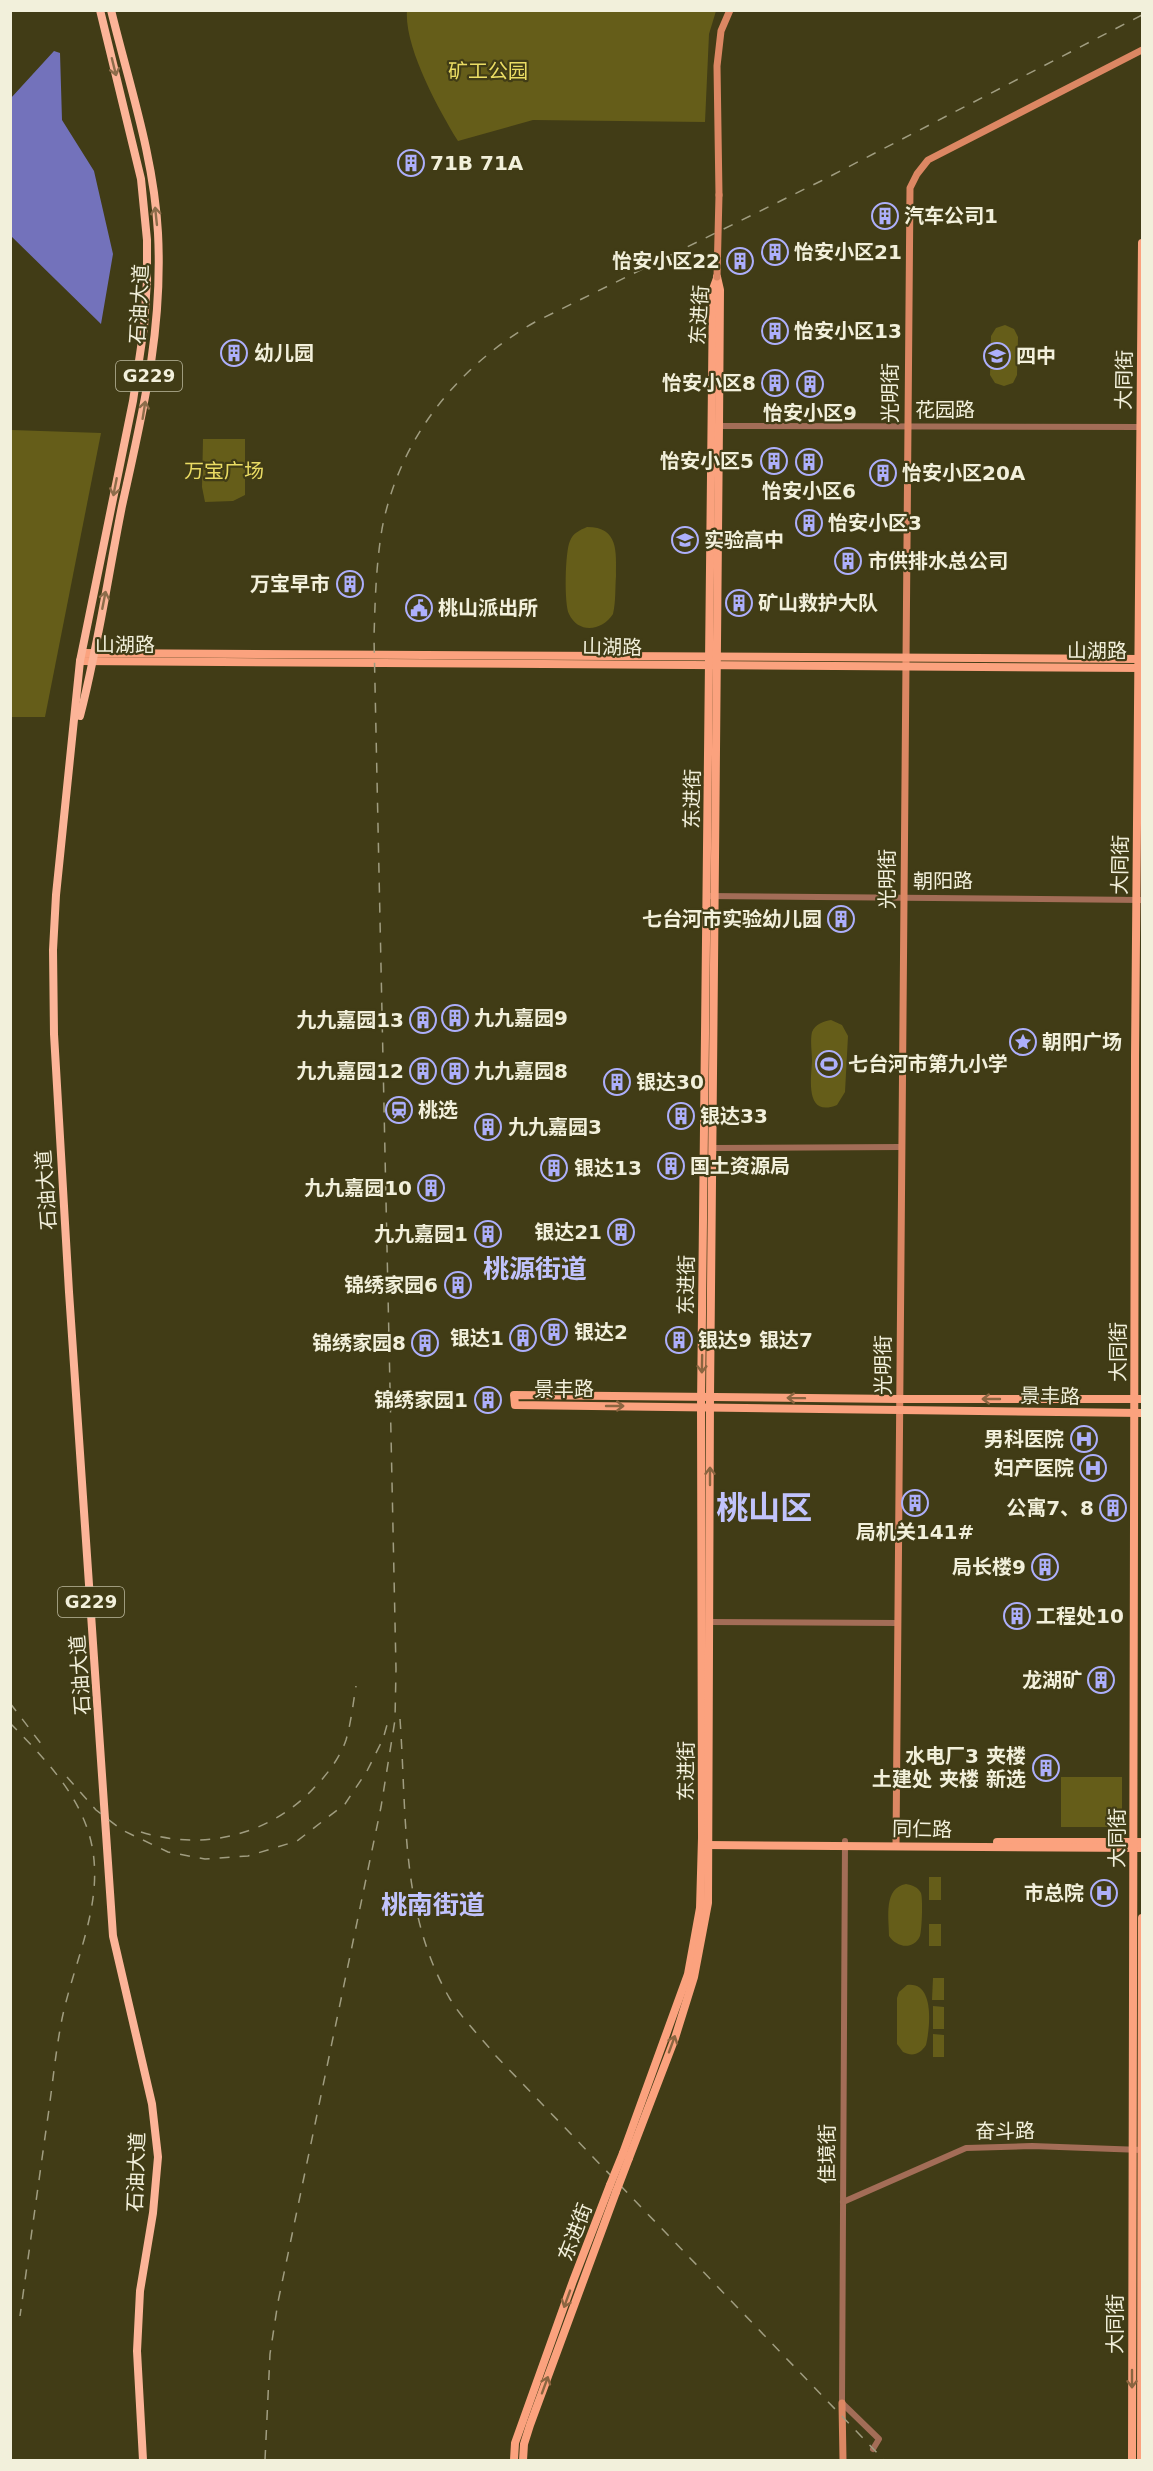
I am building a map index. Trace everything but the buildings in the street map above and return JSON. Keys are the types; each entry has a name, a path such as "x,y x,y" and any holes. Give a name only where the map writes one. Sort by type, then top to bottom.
{"highway":[{"name":"石油大道","path":"99,10 141,179 147,240 147,280 144,327 133,401 81,657 56,895 53,950 54,1034 69,1292 113,1936 152,2104 158,2157 153,2213 140,2291 136,2351 143,2460"},
{"name":"石油大道","path":"74,739 93,657 122,506 143,418 156,333 159,291 158,231 152,172 111,10"}],"main road":[{"path":"717,277 719,195 717,66 721,31 730,10"},
{"name":"光明街","path":"896,1843 908,203 910,188 928,160 1143,50"},
{"name":"大同街","path":"1132,2460 1132,2151 1138,1845 1139,900 1143,243"},
{"name":"东进街","path":"514,2460 515,2443 573,2281 626,2155 688,1974 700,1908 706,1843 709,1622 710,1406 706,1397 713,660 720,290 717,277"},
{"name":"山湖路","path":"81,657 1141,663"},
{"name":"东进街","path":"706,1843 701,1406 706,1397 713,1148 711,896"},
{"name":"景丰路","path":"1139,1399 514,1395 515,1405 1139,1413"},
{"name":"同仁路","path":"706,1843 1138,1845"},
{"name":"大同街","path":"1141,2460 1143,1918"},
{"name":"东进街","path":"523,2460 524,2444 530,2425 613,2188"},
{"path":"842,2403 843,2460"}],"street":[{"name":"花园路","path":"716,426 1142,427"},
{"name":"朝阳路","path":"711,896 1139,900"},
{"path":"713,1148 901,1147"},
{"path":"709,1622 898,1623"},
{"name":"佳境街","path":"842,2403 845,1843"},
{"name":"奋斗路","path":"843,2202 966,2148 1032,2146 1142,2150"},
{"path":"842,2403 879,2439 873,2449"}],"green space":[{"name":"矿工公园","path":"407,10 716,11 709,34 705,122 533,120 458,141 424,78 411,42"},
{"path":"1005,325 1014,329 1018,337 1017,375 1013,383 1004,386 995,383 990,375 991,336 996,328"},
{"path":"11,430 101,433 45,717 11,717"},
{"name":"万宝广场","path":"203,439 245,439 245,495 233,501 205,502 202,487"},
{"path":"587,527 605,531 610,536 616,558 613,614 603,624 591,628 573,621 567,608 566,589 567,555 571,538"},
{"name":"七台河市第九小学","path":"831,1020 842,1025 848,1036 845,1092 837,1105 827,1108 819,1106 812,1095 811,1039 815,1027"},
{"path":"1061,1777 1122,1777 1122,1827 1061,1827"},
{"path":"929,1877 941,1877 941,1900 929,1900"},
{"path":"906,1884 915,1887 921,1893 922,1914 920,1936 913,1944 905,1946 896,1943 889,1936 888,1913 894,1891"},
{"path":"929,1924 941,1924 941,1946 929,1946"},
{"path":"933,1978 944,1978 944,2000 932,2000"},
{"path":"907,1985 916,1986 922,1990 926,1998 929,2017 926,2045 921,2051 913,2054 903,2052 897,2044 897,1998 899,1992"},
{"path":"933,2006 944,2007 944,2029 933,2029"},
{"path":"933,2034 944,2035 944,2057 933,2057"}],"shaded area":[{"path":"54,51 60,53 62,120 94,171 113,254 101,324 11,236 11,98"}],"railway":[{"path":"265,2460 270,2354 278,2302 381,1807 395,1720 396,1669 374,638 378,556 390,496 417,436 436,409 481,361 507,340 535,322 821,181 1142,15"},
{"path":"141,1832 164,1838 211,1839 255,1828 276,1818 313,1789 340,1753 348,1734 356,1686"},
{"path":"10,1703 45,1749"},
{"path":"400,1719 406,1828 414,1898 422,1933 434,1966 450,1999 496,2056 884,2460"},
{"path":"10,1723 36,1750 71,1794 87,1828 95,1869 90,1914 59,2036 20,2316"},
{"path":"67,1777 96,1810 122,1830 168,1852 205,1859 248,1856 297,1841 345,1804 367,1771 383,1739 387,1725"}],"place":[{"name":"71B 71A","path":"411,163"},
{"name":"汽车公司1","path":"885,216"},
{"name":"怡安小区21","path":"775,252"},
{"name":"怡安小区22","path":"740,261"},
{"name":"怡安小区13","path":"775,331"},
{"name":"幼儿园","path":"234,353"},
{"name":"四中","path":"997,356"},
{"name":"怡安小区8","path":"775,383"},
{"name":"怡安小区9","path":"810,384"},
{"name":"怡安小区5","path":"774,461"},
{"name":"怡安小区6","path":"809,462"},
{"name":"怡安小区20A","path":"883,473"},
{"name":"怡安小区3","path":"809,523"},
{"name":"实验高中","path":"685,540"},
{"name":"市供排水总公司","path":"848,561"},
{"name":"万宝早市","path":"350,584"},
{"name":"矿山救护大队","path":"739,603"},
{"name":"桃山派出所","path":"419,608"},
{"name":"七台河市实验幼儿园","path":"841,919"},
{"name":"九九嘉园9","path":"455,1018"},
{"name":"九九嘉园13","path":"423,1020"},
{"name":"朝阳广场","path":"1023,1042"},
{"name":"七台河市第九小学","path":"829,1064"},
{"name":"九九嘉园12","path":"423,1071"},
{"name":"九九嘉园8","path":"455,1071"},
{"name":"银达30","path":"617,1082"},
{"name":"桃选","path":"399,1110"},
{"name":"银达33","path":"681,1116"},
{"name":"九九嘉园3","path":"488,1127"},
{"name":"国土资源局","path":"671,1166"},
{"name":"银达13","path":"554,1168"},
{"name":"九九嘉园10","path":"431,1188"},
{"name":"银达21","path":"621,1232"},
{"name":"九九嘉园1","path":"488,1234"},
{"name":"锦绣家园6","path":"458,1285"},
{"name":"银达2","path":"554,1332"},
{"name":"银达1","path":"523,1338"},
{"name":"银达9 银达7","path":"679,1340"},
{"name":"锦绣家园8","path":"425,1343"},
{"name":"锦绣家园1","path":"488,1400"},
{"name":"男科医院","path":"1084,1439"},
{"name":"妇产医院","path":"1093,1468"},
{"name":"局机关141#","path":"915,1503"},
{"name":"公寓7、8","path":"1113,1508"},
{"name":"局长楼9","path":"1045,1567"},
{"name":"工程处10","path":"1017,1616"},
{"name":"龙湖矿","path":"1101,1680"},
{"name":"水电厂3 夹楼 土建处 夹楼 新选","path":"1046,1768"},
{"name":"市总院","path":"1104,1893"}],"district":[{"name":"桃源街道","path":"535,1269"},
{"name":"桃山区","path":"764,1508"},
{"name":"桃南街道","path":"433,1905"}]}
